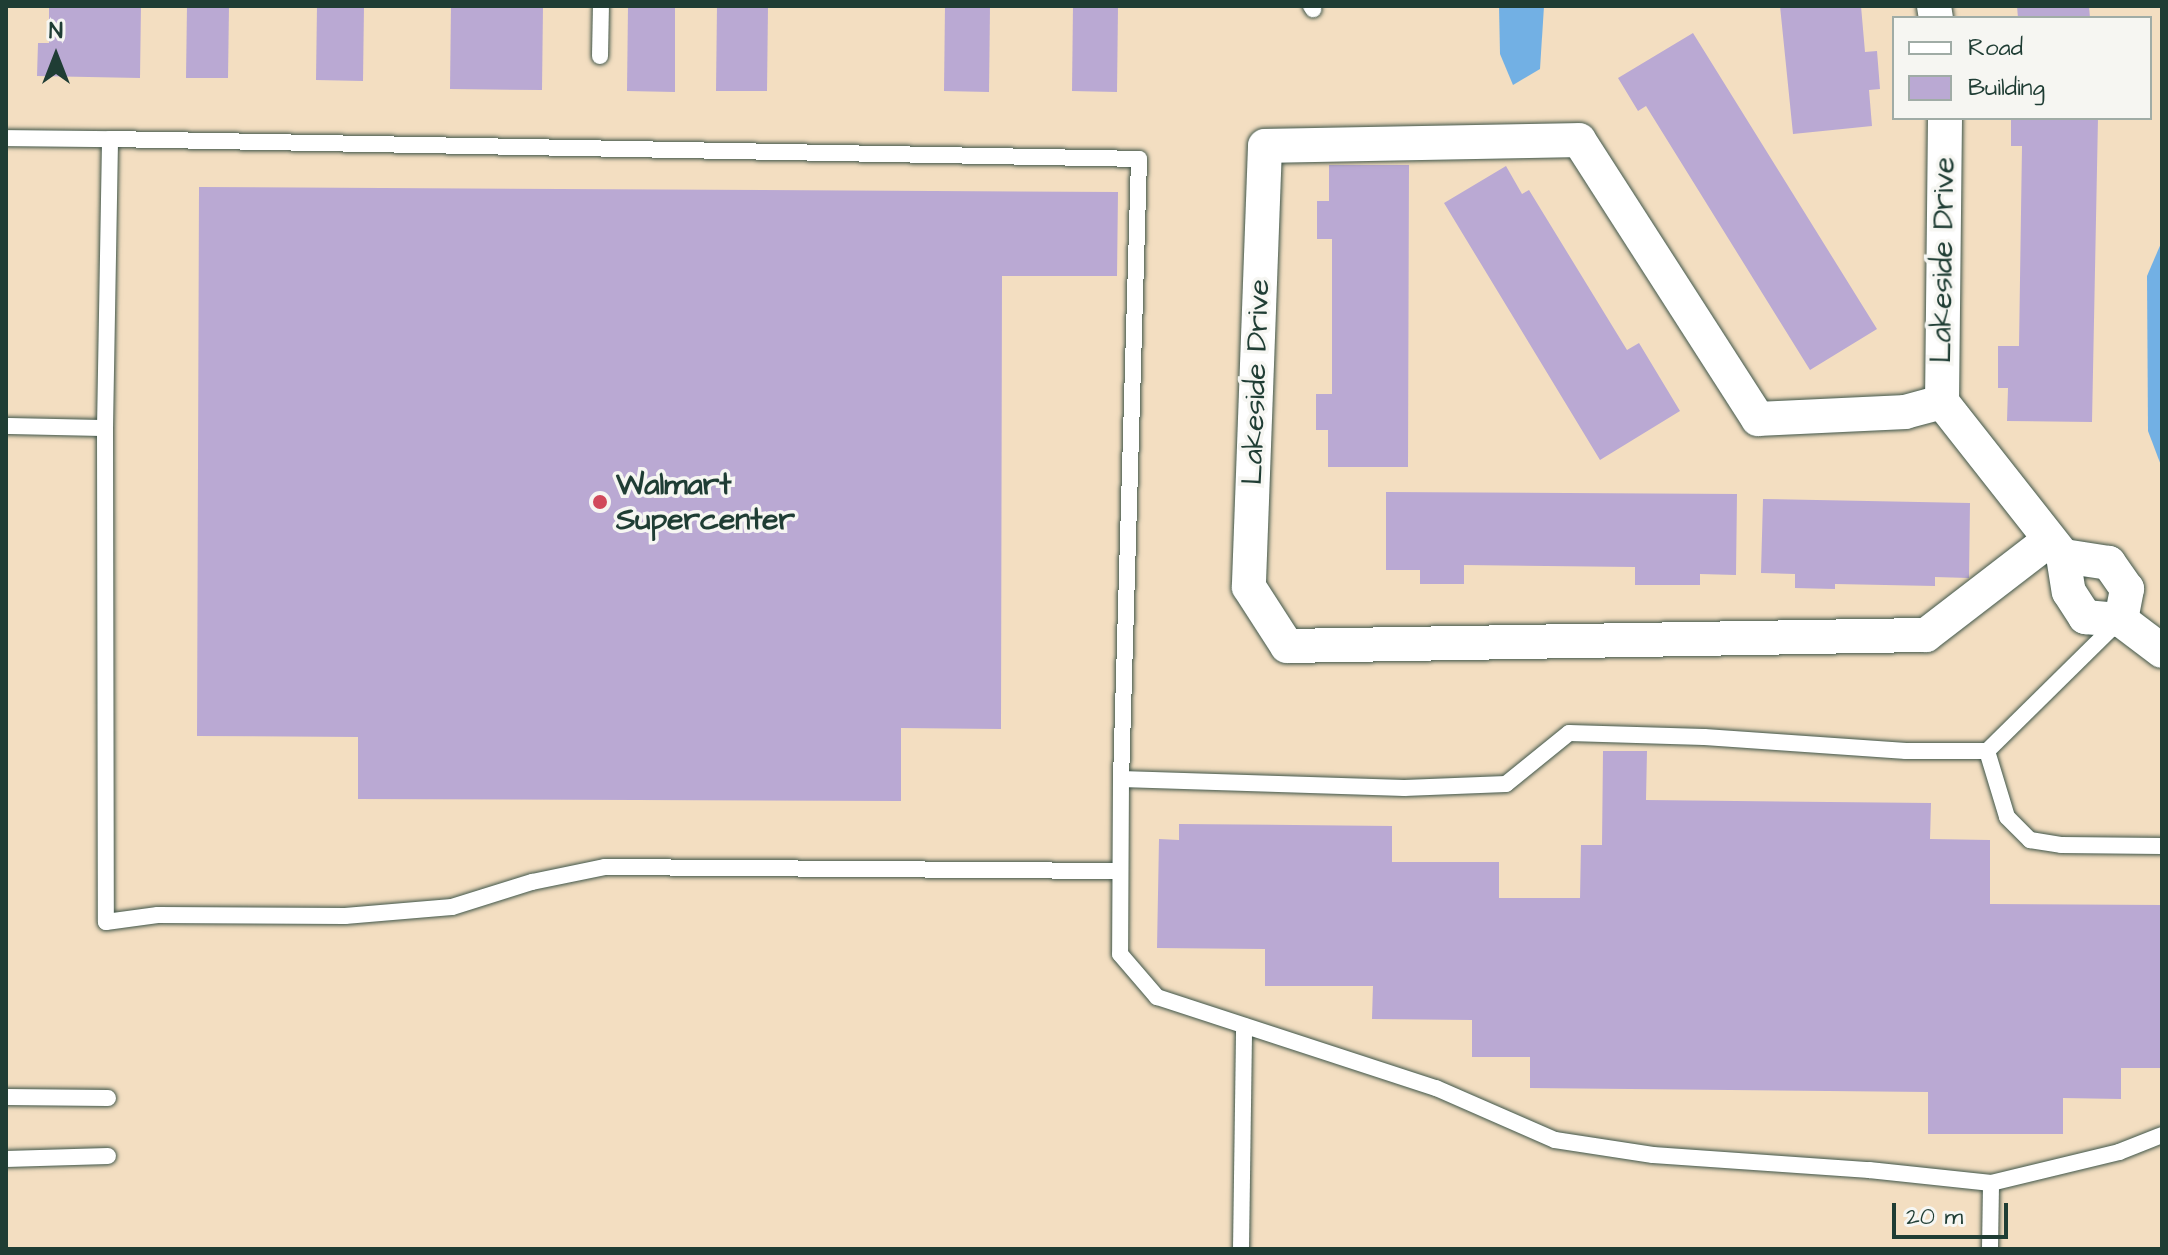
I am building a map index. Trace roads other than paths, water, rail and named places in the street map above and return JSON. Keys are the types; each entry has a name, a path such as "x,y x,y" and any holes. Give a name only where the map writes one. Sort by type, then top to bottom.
{"street":[{"name":"Lakeside Drive","path":"1945,120 1942,402 2055,549 2069,592 2085,617 2121,620 2162,651"},
{"name":"Lakeside Drive","path":"1942,402 1905,412 1758,419 1579,140 1265,146 1249,587 1287,646 1926,635 2055,549"},
{"path":"2055,549 2109,563 2127,589 2121,620"}],"lane":[{"path":"600,56 601,6"},
{"path":"6,138 1139,159 1121,779 1120,954 1157,997 1436,1088 1555,1140 1653,1155 1869,1170 1991,1183 2119,1152 2162,1135"},
{"path":"110,139 105,428 106,922 158,915 345,916 452,907 532,882 605,867 1120,871"},
{"path":"6,426 105,428"},
{"path":"1121,779 1404,788 1506,784 1569,733 1704,737 1906,751 1987,751 2121,620"},
{"path":"1987,751 2007,817 2030,840 2061,845 2162,846"},
{"path":"1241,1249 1244,1026"},
{"path":"6,1097 108,1098"},
{"path":"6,1159 108,1156"},
{"path":"1990,1249 1991,1183"}],"water":[{"path":"1499,6 1544,6 1540,69 1513,85 1500,54"},
{"path":"2162,241 2162,468 2148,431 2147,276"}],"place":[{"name":"Walmart Supercenter","path":"600,502"}]}
